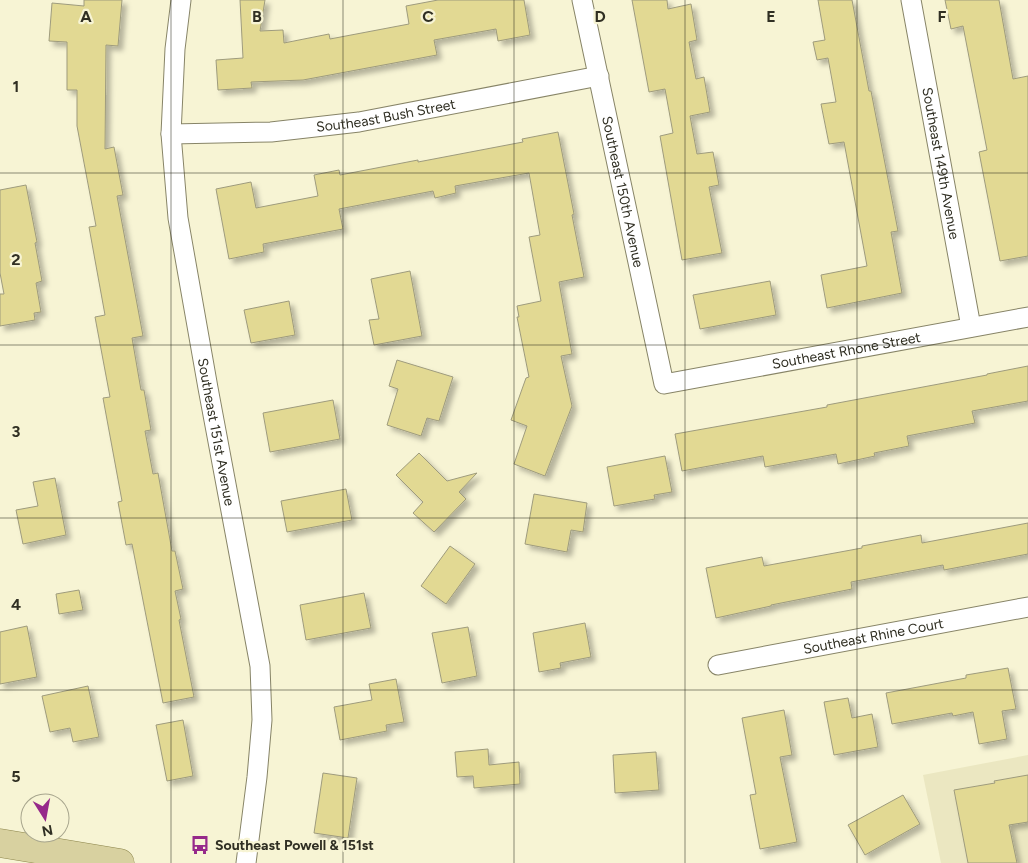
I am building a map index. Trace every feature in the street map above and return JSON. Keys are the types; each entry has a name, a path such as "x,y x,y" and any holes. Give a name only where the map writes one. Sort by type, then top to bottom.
{"main road":[{"path":"12,851 120,863"}],"street":[{"name":"Southeast 151st Avenue","path":"181,0 175,49 171,134 178,218 260,666 262,720 246,863"},
{"name":"Southeast 150th Avenue","path":"582,0 664,384"},
{"name":"Southeast 149th Avenue","path":"911,0 971,328"},
{"name":"Southeast Bush Street","path":"171,134 271,132 359,122 599,76"},
{"name":"Southeast Rhone Street","path":"664,384 1028,317"},
{"name":"Southeast Rhine Court","path":"718,664 1028,607"}],"shaded area":[{"path":"1028,755 1028,863 941,863 923,775"}],"building":[{"path":"84,0 122,0 118,46 106,45 105,149 114,147 123,195 117,196 143,336 132,338 141,390 144,390 151,430 145,431 153,474 158,473 172,551 175,551 183,589 175,591 194,697 163,703 132,544 126,545 118,502 122,501 103,398 110,397 95,317 105,315 89,227 96,226 77,126 77,90 67,90 67,42 49,41 52,3 84,6"},
{"path":"240,0 265,0 260,31 283,30 284,43 329,34 330,39 409,24 406,6 438,0 524,0 530,35 498,41 496,29 434,40 437,55 303,80 251,82 252,88 218,90 216,60 243,58"},
{"path":"632,0 667,0 668,9 691,4 697,40 689,42 696,79 704,77 710,112 690,116 697,154 713,152 719,185 709,187 722,253 682,260 660,136 673,133 665,89 649,92"},
{"path":"818,0 852,0 898,231 891,232 902,293 827,308 821,275 867,266 844,142 829,144 821,104 836,102 828,58 817,60 813,42 825,40"},
{"path":"945,0 999,0 1013,79 1028,76 1028,256 1000,261 979,152 987,150 963,26 951,29"},
{"path":"558,132 584,277 559,282 572,354 561,356 572,406 545,476 514,464 527,426 511,420 526,378 529,377 517,317 519,317 517,306 541,301 529,237 540,235 529,173 455,186 456,193 435,198 433,191 339,209 343,229 263,244 264,252 229,259 216,189 251,182 256,208 318,196 314,175 339,170 340,175 418,160 418,162 523,142 522,139"},
{"path":"26,185 42,281 36,283 41,312 34,313 35,320 0,326 0,294 4,294 0,273 0,190"},
{"path":"410,271 422,336 374,345 369,320 379,319 371,279"},
{"path":"770,281 776,315 700,329 693,295"},
{"path":"289,301 295,335 251,343 244,310"},
{"path":"397,360 453,377 439,421 427,418 421,436 387,425 398,389 389,386"},
{"path":"1028,366 1028,401 972,411 975,423 907,436 909,446 874,453 875,456 838,464 836,454 765,467 763,456 682,471 675,434 827,407 827,405"},
{"path":"333,400 340,439 270,452 263,413"},
{"path":"419,453 447,481 477,473 459,492 466,499 434,532 413,513 423,502 396,475"},
{"path":"665,456 672,492 654,495 655,499 614,506 607,467"},
{"path":"55,478 66,535 23,544 16,510 38,506 33,482"},
{"path":"346,489 352,520 287,532 281,501"},
{"path":"534,494 587,503 583,532 571,530 567,552 525,544"},
{"path":"1028,523 1028,554 944,570 943,565 851,582 852,589 716,618 706,568 762,557 764,566 921,535 922,543"},
{"path":"450,546 475,564 446,604 421,586"},
{"path":"79,590 83,610 59,614 56,594"},
{"path":"364,593 371,628 306,640 300,605"},
{"path":"585,623 591,657 560,663 561,668 539,672 533,633"},
{"path":"27,626 37,677 0,684 0,632"},
{"path":"468,627 477,676 442,683 432,633"},
{"path":"1008,668 1016,709 1002,711 1007,739 979,744 973,712 953,716 952,713 892,724 886,693 966,678 966,675"},
{"path":"396,679 404,722 386,725 387,731 340,740 334,707 372,700 369,684"},
{"path":"88,686 99,737 73,742 70,728 50,732 42,696"},
{"path":"848,698 852,718 872,714 878,747 834,755 824,702"},
{"path":"784,710 792,755 780,757 797,842 760,849 750,795 756,794 742,718"},
{"path":"183,720 193,776 167,781 156,725"},
{"path":"488,749 489,765 519,762 520,784 474,788 473,776 457,777 455,752"},
{"path":"656,752 659,790 615,793 613,755"},
{"path":"323,773 357,778 348,838 314,833"},
{"path":"1028,775 1028,822 1009,825 1017,863 968,863 954,790"},
{"path":"903,795 920,824 865,855 848,825"}],"place":[{"name":"Southeast Powell & 151st","path":"200,845"}]}
